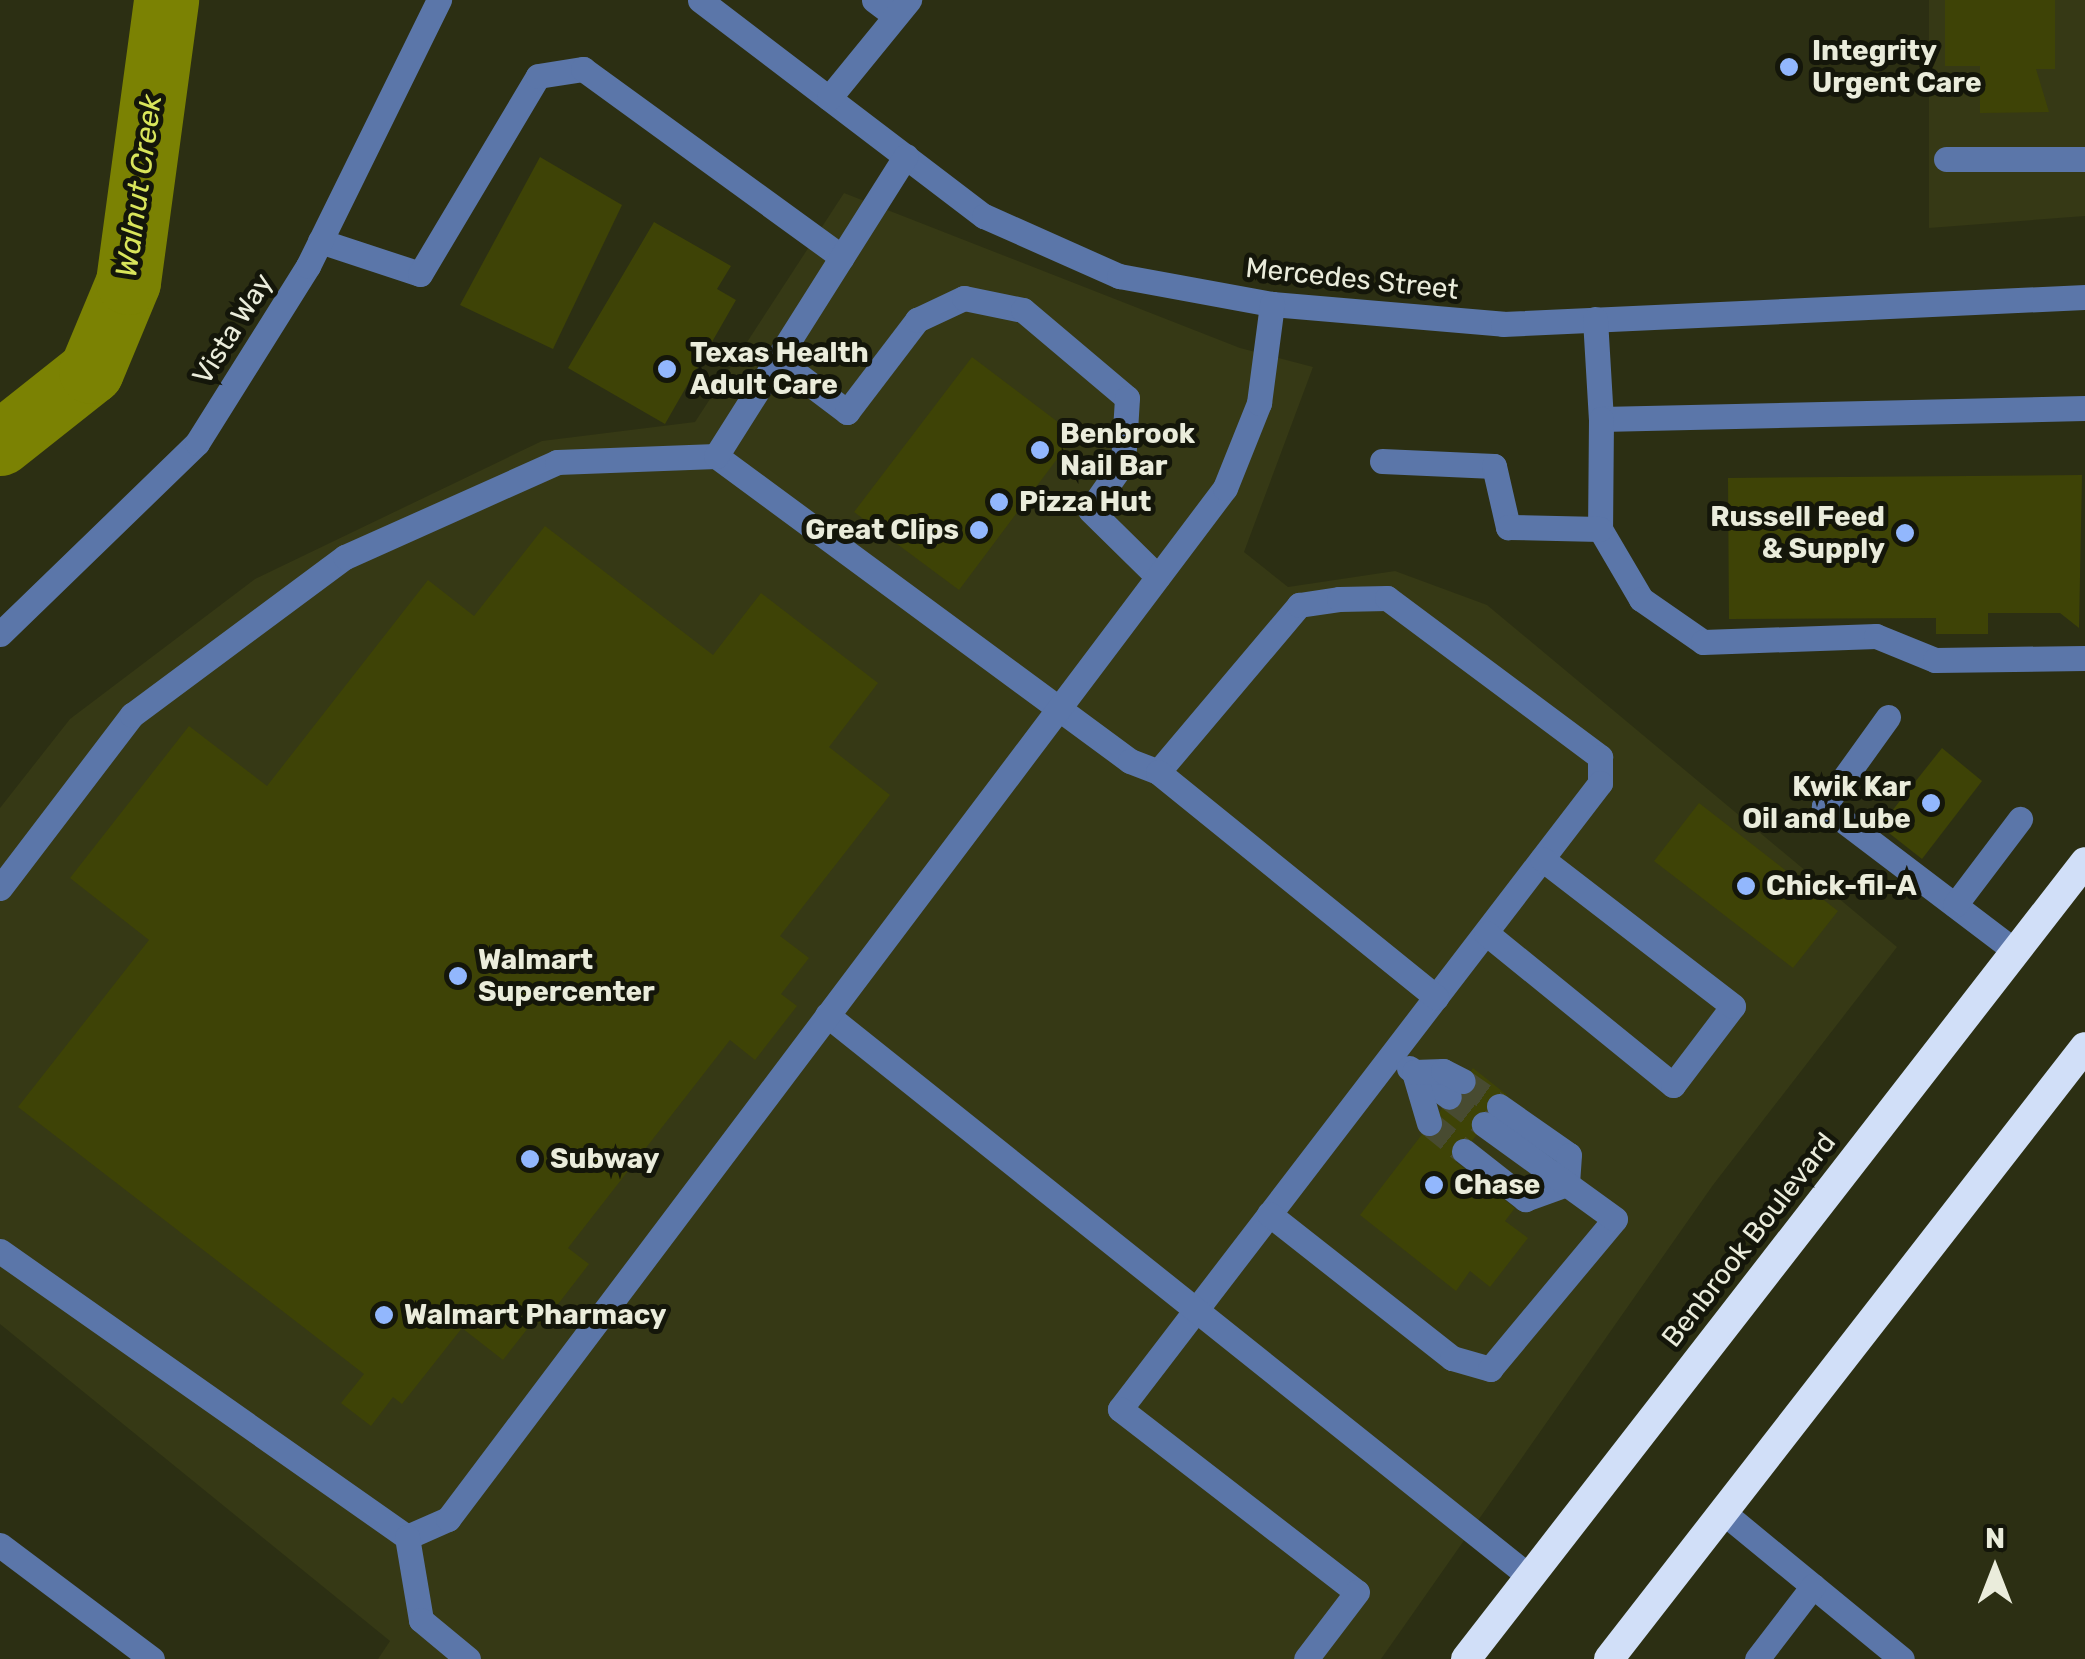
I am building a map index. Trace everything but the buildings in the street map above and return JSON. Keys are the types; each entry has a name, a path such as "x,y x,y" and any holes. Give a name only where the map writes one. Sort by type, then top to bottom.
{"highway":[{"name":"Benbrook Boulevard","path":"1466,1659 2085,862"},
{"path":"1609,1659 2085,1047"}],"street":[{"name":"Vista Way","path":"0,634 197,443 320,241 438,0"},
{"name":"Mercedes Street","path":"700,0 984,216 1120,276 1272,304 1503,324 2085,296"},
{"path":"829,98 892,5"},
{"path":"320,241 420,274 538,76 583,69 842,258"},
{"path":"716,456 906,156"},
{"path":"1946,160 2085,159"},
{"path":"777,359 847,412 917,320 964,298 1023,310 1127,398 1123,463 1090,510 1158,578"},
{"path":"407,1537 448,1520 1225,488 1259,402 1272,304"},
{"path":"1595,319 1602,419 1600,529 1641,598 1703,642 1876,636 1934,660 2085,658"},
{"path":"1602,419 2085,408"},
{"path":"0,888 132,715 345,557 557,462 716,456 1060,708 1158,772 1436,997"},
{"path":"1382,461 1494,466 1508,527 1600,529"},
{"path":"1158,772 1299,605 1386,598 1600,757 1600,782 1120,1409 1357,1592 1306,1659"},
{"path":"1888,717 1824,806 2014,950"},
{"path":"1954,905 2020,820"},
{"path":"1486,932 1673,1085 1734,1006 1542,859"},
{"path":"827,1016 1530,1577"},
{"path":"1391,1056 1435,1096"},
{"path":"1269,1214 1480,1370 1506,1357 1615,1219 1555,1188 1480,1130 1525,1199 1555,1188"},
{"path":"0,1251 407,1537 421,1620 468,1659"},
{"path":"1724,1513 1902,1659"},
{"path":"0,1544 152,1659"},
{"path":"1757,1659 1813,1586"}],"shaded area":[{"path":"1929,0 2085,0 2085,216 1929,228"},
{"path":"844,193 1240,348 1313,367 1244,552 1288,587 1395,571 1487,605 1897,947 1713,1185 1381,1659 378,1659 390,1641 0,1324 0,808 70,719 255,579 542,441 695,422"}],"waterway":[{"name":"Walnut Creek","path":"0,443 91,371 128,282 166,0"}],"tunnel":[{"path":"1463,1081 1499,1106"},
{"path":"1449,1097 1484,1124"},
{"path":"1429,1123 1464,1151"}],"place":[{"name":"Integrity Urgent Care","path":"1789,67"},
{"name":"Texas Health Adult Care","path":"667,369"},
{"name":"Benbrook Nail Bar","path":"1040,450"},
{"name":"Pizza Hut","path":"999,502"},
{"name":"Great Clips","path":"979,530"},
{"name":"Russell Feed & Supply","path":"1905,533"},
{"name":"Kwik Kar Oil and Lube","path":"1931,803"},
{"name":"Chick-fil-A","path":"1746,886"},
{"name":"Walmart Supercenter","path":"458,976"},
{"name":"Subway","path":"530,1159"},
{"name":"Chase","path":"1434,1185"},
{"name":"Walmart Pharmacy","path":"384,1315"}]}
